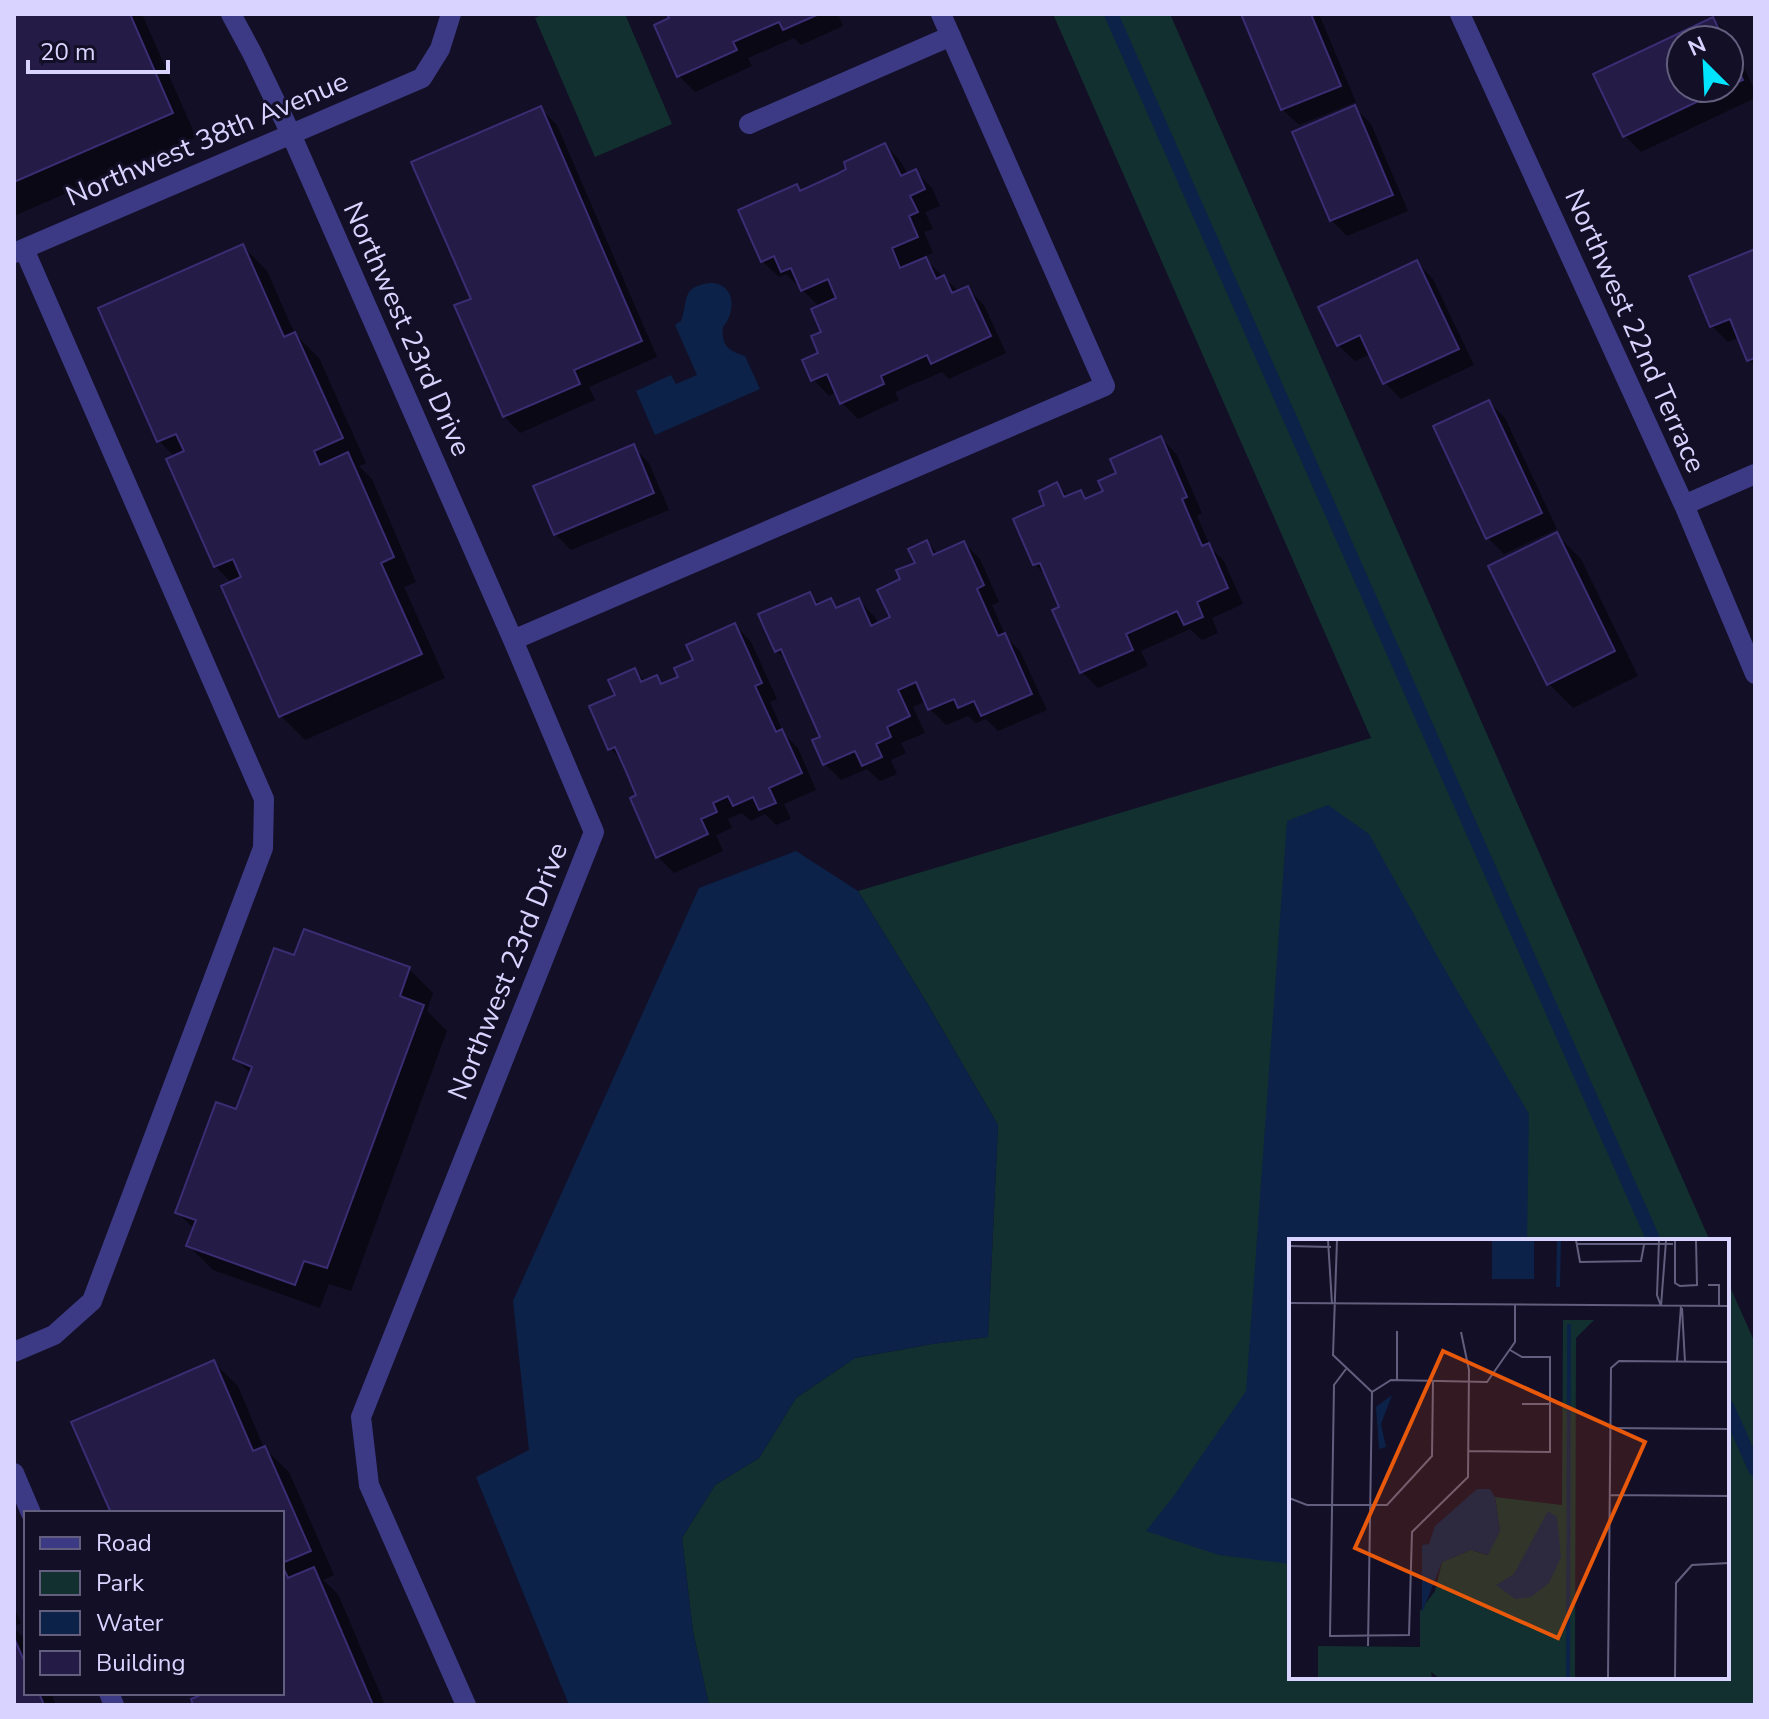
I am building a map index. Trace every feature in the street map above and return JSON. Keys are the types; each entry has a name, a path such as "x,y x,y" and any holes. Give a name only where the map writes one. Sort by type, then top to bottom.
{"street":[{"name":"Northwest 23rd Drive","path":"231,14 291,134 594,832 361,1417 369,1485 466,1705"},
{"name":"Northwest 38th Avenue","path":"19,251 422,78 440,49 451,14"},
{"path":"513,640 1105,386 941,14"},
{"name":"Northwest 22nd Terrace","path":"1466,16 1684,505 1755,674"},
{"path":"749,124 951,36"},
{"path":"14,1352 54,1335 92,1301 263,848 264,799 19,251"},
{"path":"1684,505 1755,474"},
{"path":"14,1473 30,1511"}],"green space":[{"path":"544,14 625,14 672,124 595,157 535,18"},
{"path":"1053,14 1170,14 1709,1239 1289,1239 1289,1679 1729,1679 1729,1284 1755,1343 1755,1705 709,1705 693,1632 682,1538 715,1485 759,1458 796,1398 855,1358 988,1337 998,1125 858,891 1371,738"}],"water":[{"path":"710,283 719,284 729,293 730,314 723,327 725,343 734,352 745,356 760,389 655,435 636,391 671,375 676,384 697,375 675,325 681,321 690,291"},
{"path":"1328,805 1369,834 1529,1114 1527,1239 1289,1239 1289,1564 1219,1555 1146,1531 1246,1391 1287,821"},
{"path":"796,851 858,891 998,1125 988,1337 855,1358 796,1398 759,1458 715,1485 682,1538 693,1632 709,1705 569,1705 476,1477 529,1450 513,1301 699,888"}],"building":[{"path":"14,14 130,14 173,113 14,182"},
{"path":"667,14 819,14 783,30 779,22 733,42 737,50 677,77 654,25 669,18"},
{"path":"1241,14 1311,14 1341,86 1281,110"},
{"path":"1713,17 1716,24 1698,24"},
{"path":"1665,40 1665,104 1692,104 1623,137 1593,74"},
{"path":"1355,105 1393,195 1330,221 1292,132"},
{"path":"541,106 642,341 574,370 580,384 503,417 454,305 471,299 411,162"},
{"path":"885,143 901,176 916,169 925,189 910,196 918,212 909,216 918,237 892,248 900,268 926,257 936,279 944,275 952,293 968,286 991,336 931,364 927,355 881,376 884,384 840,404 827,374 811,381 802,360 818,353 811,336 821,332 811,309 836,298 828,279 801,291 791,268 781,272 774,256 761,262 738,210 797,184 800,191 846,169 844,162"},
{"path":"243,244 284,337 295,332 343,438 314,451 320,465 348,452 394,557 381,563 422,654 279,717 221,586 241,577 233,559 214,567 166,459 184,451 176,434 157,442 98,308"},
{"path":"1755,249 1755,358 1747,361 1730,319 1710,327 1689,276"},
{"path":"1417,260 1459,349 1383,384 1360,335 1337,346 1318,307"},
{"path":"1489,400 1542,513 1486,539 1433,426"},
{"path":"1161,436 1187,497 1182,499 1202,546 1209,543 1228,588 1197,602 1203,617 1184,625 1177,611 1126,634 1133,650 1080,673 1052,610 1059,607 1040,563 1033,565 1013,519 1044,505 1039,491 1057,482 1064,497 1081,490 1085,499 1103,491 1098,481 1116,473 1110,459"},
{"path":"634,444 654,493 554,535 533,486"},
{"path":"1557,532 1615,651 1547,685 1488,566"},
{"path":"927,540 933,555 964,541 984,585 977,589 998,636 1005,633 1032,694 981,716 974,701 958,708 954,699 928,710 916,682 898,690 910,716 887,727 891,737 876,744 882,757 862,766 855,751 823,765 812,740 820,737 781,649 775,652 758,614 810,592 816,605 831,598 836,608 859,598 871,626 890,617 877,590 900,579 896,570 915,563 908,549"},
{"path":"735,623 762,683 755,686 776,732 782,729 802,773 769,788 776,803 759,810 753,797 733,806 728,796 713,803 717,812 701,819 708,834 656,858 630,798 636,795 625,769 615,747 608,750 589,706 615,695 608,680 635,668 641,682 657,675 661,684 678,677 674,668 693,660 686,645"},
{"path":"304,929 410,967 400,996 424,1005 327,1268 304,1261 295,1285 186,1246 196,1220 175,1213 216,1102 236,1109 252,1067 233,1059 274,948 294,955"},
{"path":"214,1360 253,1451 265,1446 311,1551 284,1562 284,1511 110,1511 71,1422"},
{"path":"314,1567 373,1705 193,1705 191,1699 200,1695 284,1695 284,1569 288,1578"},
{"path":"14,1638 24,1660 24,1695 40,1695 44,1705 14,1705"}],"waterway":[{"path":"1111,14 1653,1239"},
{"path":"1729,1410 1755,1469"}]}
